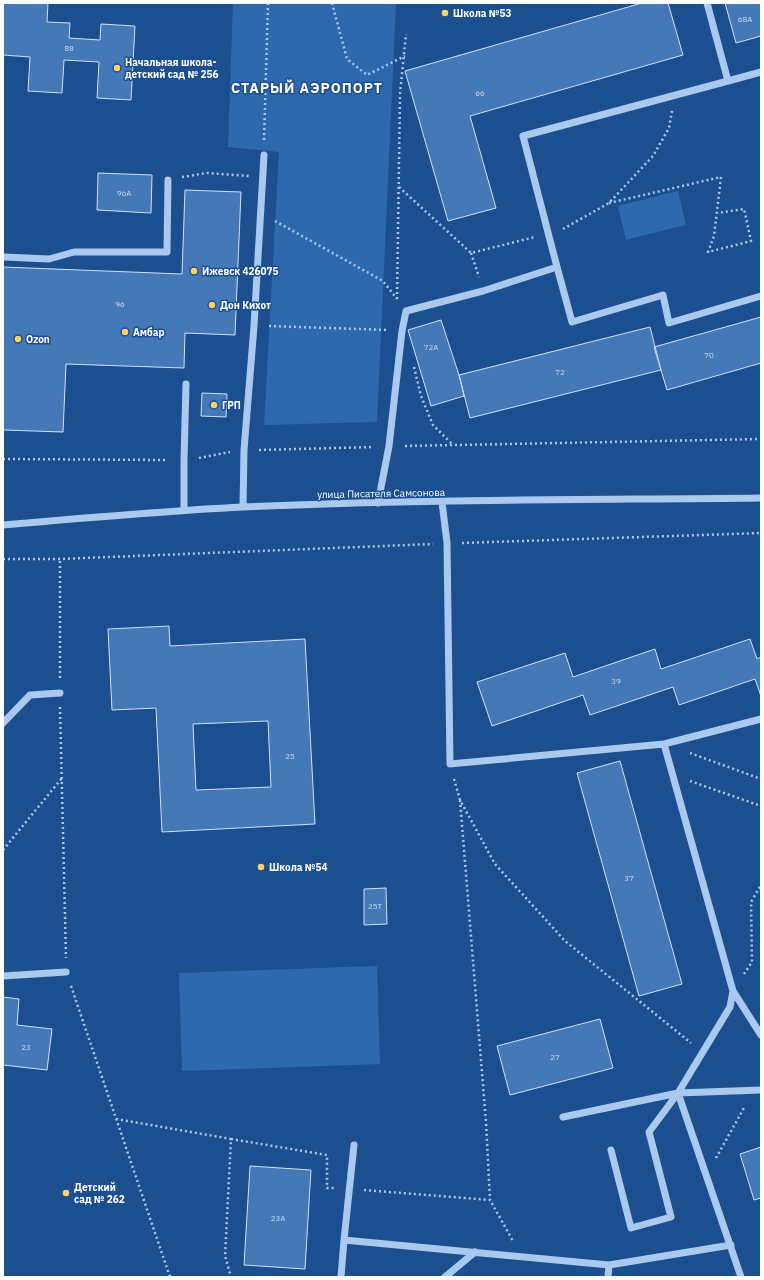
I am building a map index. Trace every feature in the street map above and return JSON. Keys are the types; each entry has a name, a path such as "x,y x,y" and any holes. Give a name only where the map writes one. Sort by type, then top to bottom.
{"street":[{"path":"707,3 728,81"},
{"path":"761,72 523,136 548,236 572,322 663,295 669,323 761,296"},
{"path":"243,507 244,450 254,326 264,155"},
{"path":"3,257 49,259 74,252 167,252 168,180"},
{"path":"378,503 390,446 402,331 406,311 483,291 557,267"},
{"path":"184,510 186,384"},
{"name":"улица Писателя Самсонова","path":"3,525 184,510 243,507 378,503 761,498"},
{"path":"442,502 447,543 450,764 664,744 761,720"},
{"path":"3,723 30,695 60,693"},
{"path":"664,744 733,991 761,1035"},
{"path":"3,976 66,972"},
{"path":"611,1150 631,1228 671,1217 649,1132 678,1092 730,1007 733,991"},
{"path":"563,1117 678,1092 761,1090"},
{"path":"678,1092 742,1277"},
{"path":"341,1277 354,1145"},
{"path":"344,1240 609,1265 731,1245"},
{"path":"445,1277 475,1252"},
{"path":"608,1277 609,1265"}],"path":[{"path":"264,155 268,3"},
{"path":"332,3 347,59 367,75 405,56"},
{"path":"260,212 383,281 397,299 400,94 406,34"},
{"path":"609,203 653,156 669,128 675,96"},
{"path":"168,180 207,174 262,177"},
{"path":"471,253 548,236 609,203 721,177 714,236 708,252 751,241 744,209 717,213"},
{"path":"398,187 471,253 483,291"},
{"path":"254,326 402,331"},
{"path":"414,366 421,396 433,425 453,445"},
{"path":"3,559 60,559 447,543 761,533"},
{"path":"60,559 60,693 66,972 170,1277"},
{"path":"664,744 761,779"},
{"path":"450,764 460,800 486,1122 490,1200 522,1257"},
{"path":"673,775 761,806"},
{"path":"3,850 62,778"},
{"path":"460,800 495,864 565,941 702,1052"},
{"path":"733,991 752,962 751,902 761,885"},
{"path":"707,1176 753,1091"},
{"path":"116,1119 327,1156 327,1188 350,1188 490,1200"},
{"path":"230,1139 225,1256 231,1277"}],"shaded area":[{"path":"233,3 396,3 377,422 264,425 279,152 228,147"},
{"path":"678,191 686,225 626,240 618,206"},
{"path":"377,966 380,1064 182,1071 179,973"}],"building":[{"path":"3,3 48,3 47,22 70,23 69,38 100,40 101,24 135,26 131,100 97,98 99,62 64,60 62,93 28,91 30,57 3,55"},
{"path":"642,3 668,3 683,55 470,116 496,208 448,221 405,71"},
{"path":"725,3 761,3 761,36 736,43"},
{"path":"98,173 152,175 151,213 97,210"},
{"path":"185,190 241,192 235,335 185,333 184,368 66,364 63,432 3,430 3,267 182,274"},
{"path":"761,317 761,363 667,390 654,347"},
{"path":"441,320 459,375 464,396 431,406 408,330"},
{"path":"650,327 661,370 470,418 459,375"},
{"name":"ГРП","path":"202,393 227,394 226,417 201,416"},
{"path":"169,626 170,646 305,639 315,824 162,832 156,708 112,710 108,629","holes":["268,721 271,787 196,790 193,724"]},
{"path":"750,639 757,659 761,657 761,696 755,679 679,705 673,687 590,715 583,695 492,726 477,682 565,653 573,677 655,649 661,669"},
{"path":"620,761 682,984 639,996 577,773"},
{"path":"386,888 387,924 364,925 364,889"},
{"path":"3,997 19,999 17,1025 52,1029 47,1070 3,1065"},
{"path":"600,1019 613,1068 510,1095 497,1046"},
{"path":"761,1147 761,1198 754,1200 740,1154"},
{"path":"250,1166 311,1170 305,1269 244,1265"}],"place":[{"name":"Школа №53","path":"445,13"},
{"name":"Начальная школа- детский сад № 256","path":"117,68"},
{"name":"Ижевск 426075","path":"194,271"},
{"name":"Дон Кихот","path":"212,305"},
{"name":"Амбар","path":"125,332"},
{"name":"Ozon","path":"18,339"},
{"name":"ГРП","path":"214,405"},
{"name":"Школа №54","path":"261,867"},
{"name":"Детский сад № 262","path":"66,1193"}],"district":[{"name":"СТАРЫЙ АЭРОПОРТ","path":"307,88"}]}
